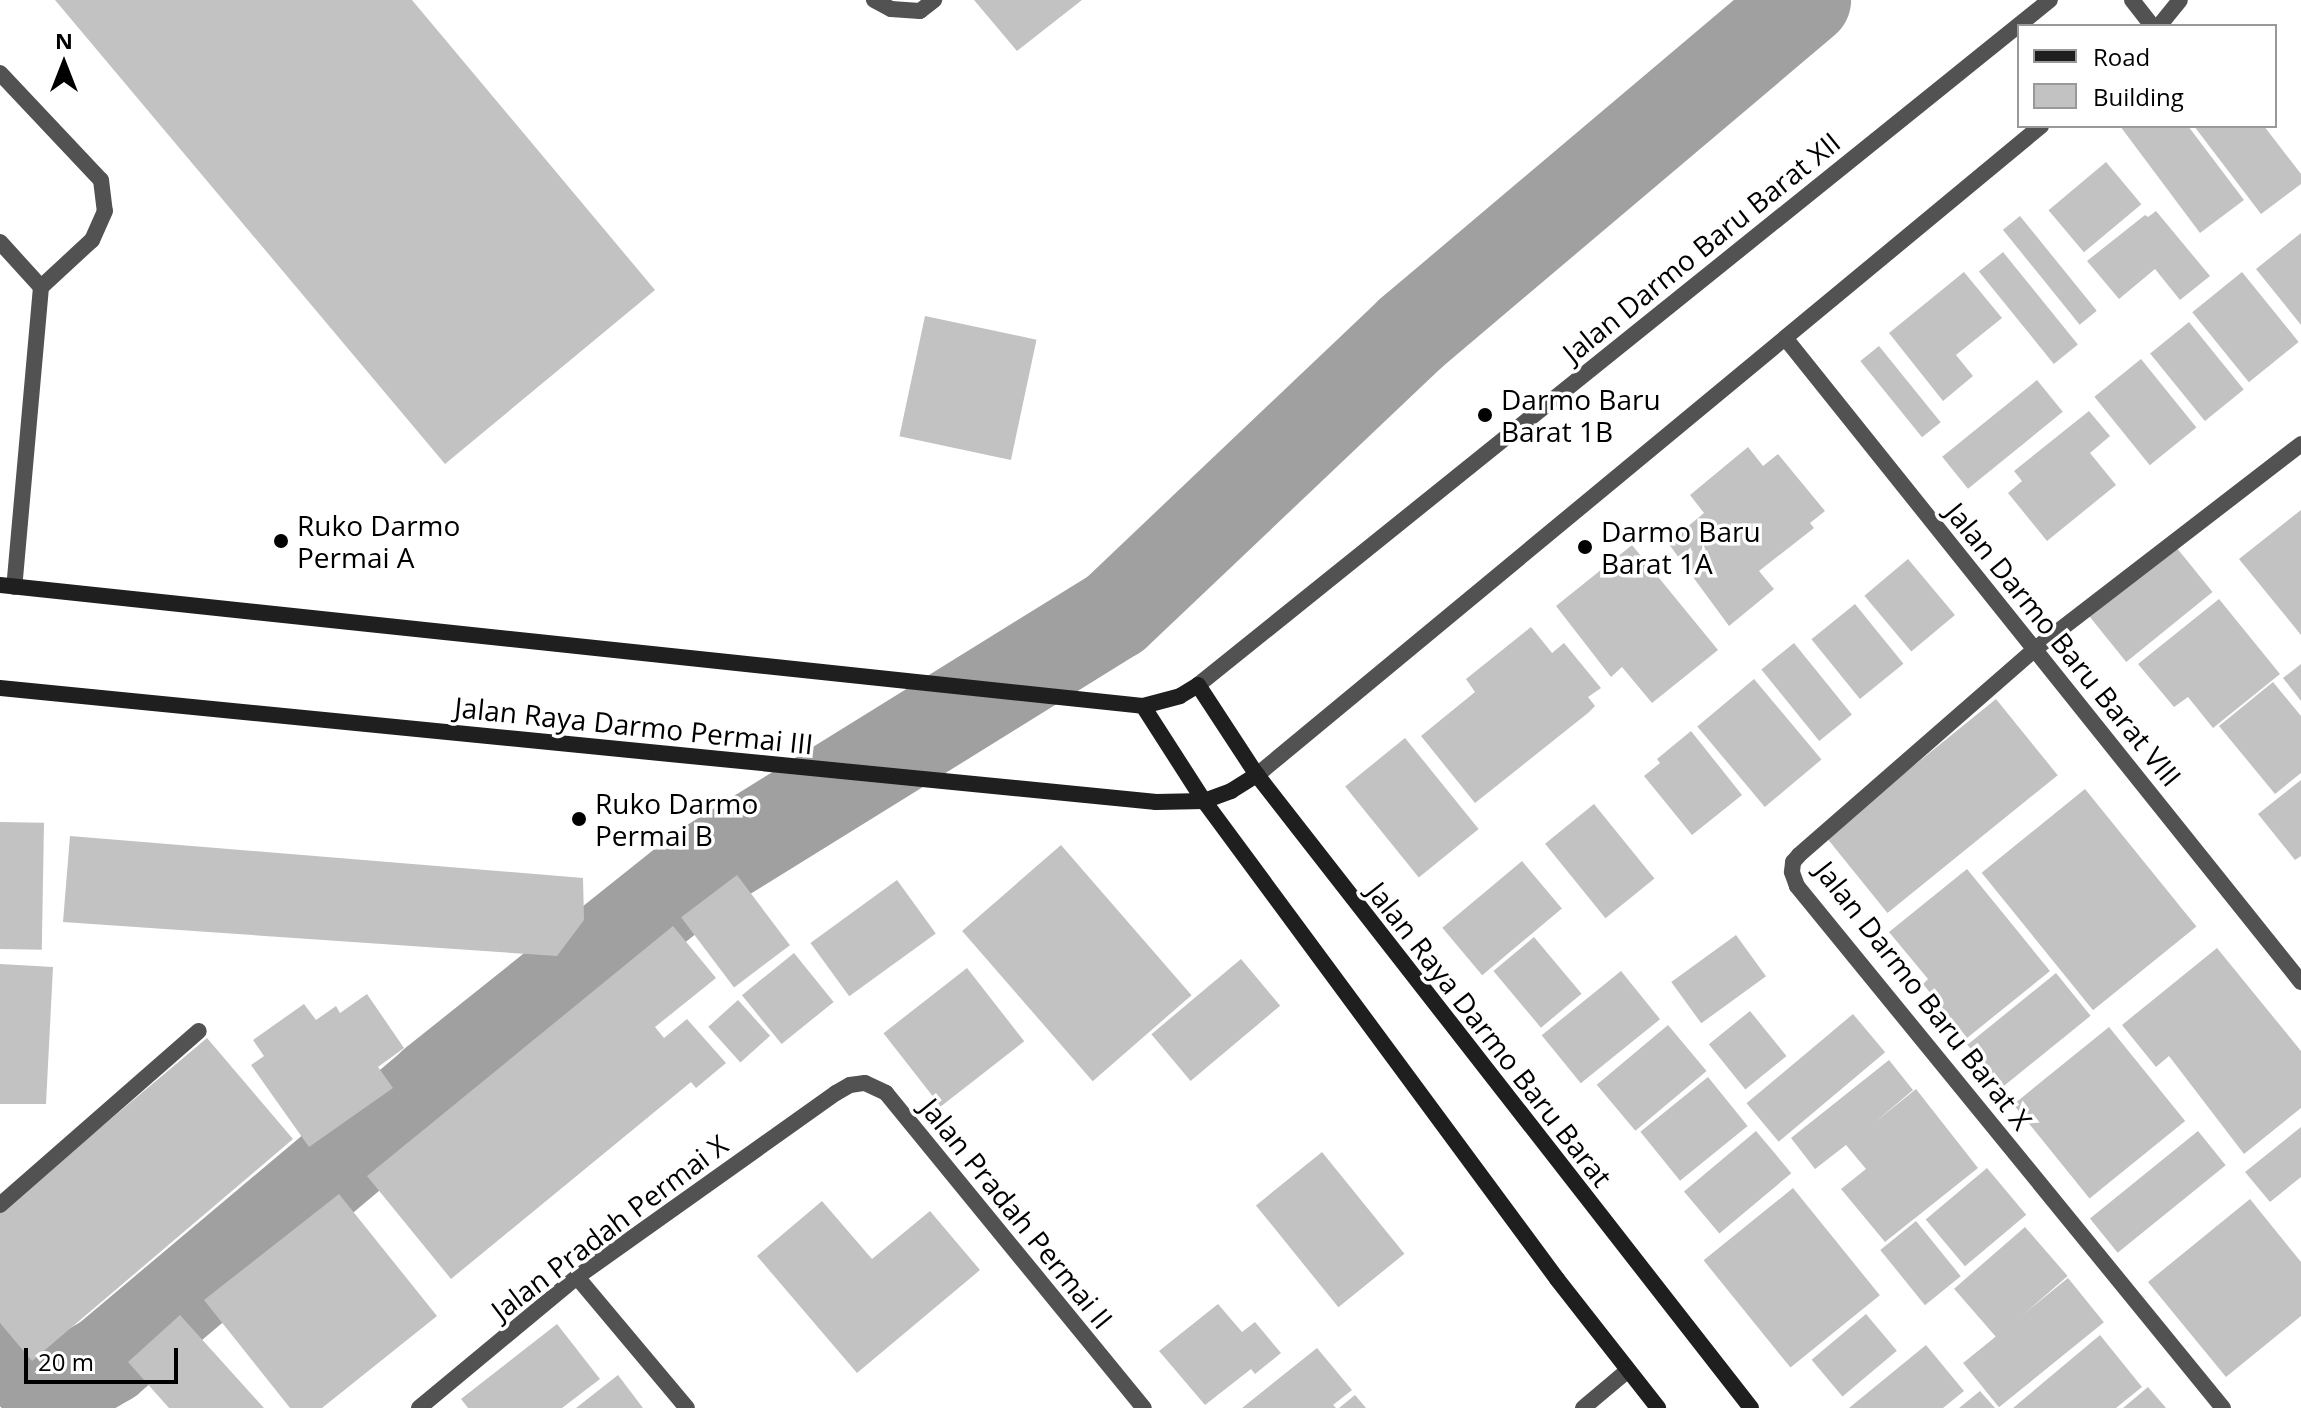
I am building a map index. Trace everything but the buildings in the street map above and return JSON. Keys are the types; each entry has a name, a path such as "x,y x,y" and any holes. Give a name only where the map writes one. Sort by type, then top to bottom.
{"main road":[{"path":"7,586 1143,706 1180,696 1198,685"},
{"name":"Jalan Raya Darmo Baru Barat","path":"1198,685 1257,775 1751,1408"},
{"name":"Jalan Raya Darmo Permai III","path":"0,688 1156,802 1204,801 1231,791 1257,775"},
{"path":"1143,706 1204,801 1627,1371 1658,1408"}],"street":[{"path":"874,0 891,9 920,11 934,0"},
{"name":"Jalan Darmo Baru Barat XII","path":"2020,24 2050,0"},
{"path":"2132,0 2150,24"},
{"path":"2161,24 2180,0"},
{"name":"Jalan Darmo Baru Barat XII","path":"1198,685 2017,27"},
{"path":"0,73 101,180 105,211 92,240 41,287 7,586"},
{"path":"1257,775 2039,128"},
{"path":"0,242 41,287"},
{"name":"Jalan Darmo Baru Barat VIII","path":"1786,339 2301,982"},
{"path":"2035,649 2301,444"},
{"name":"Jalan Darmo Baru Barat X","path":"2035,649 1799,855 1793,862 1793,878 2223,1408"},
{"path":"0,1205 199,1031"},
{"name":"Jalan Pradah Permai II","path":"836,1093 850,1085 865,1083 886,1093 1144,1408"},
{"name":"Jalan Pradah Permai X","path":"419,1408 577,1277 836,1093"},
{"path":"577,1277 687,1408"},
{"path":"1583,1408 1627,1371"}],"waterway":[{"path":"0,1340 34,1375 55,1383 79,1376 108,1359 434,1084 705,868 1115,614 1411,333 1805,0"}],"place":[{"name":"Darmo Baru Barat 1B","path":"1485,415"},
{"name":"Ruko Darmo Permai A","path":"281,541"},
{"name":"Darmo Baru Barat 1A","path":"1585,547"},
{"name":"Ruko Darmo Permai B","path":"579,819"}]}
